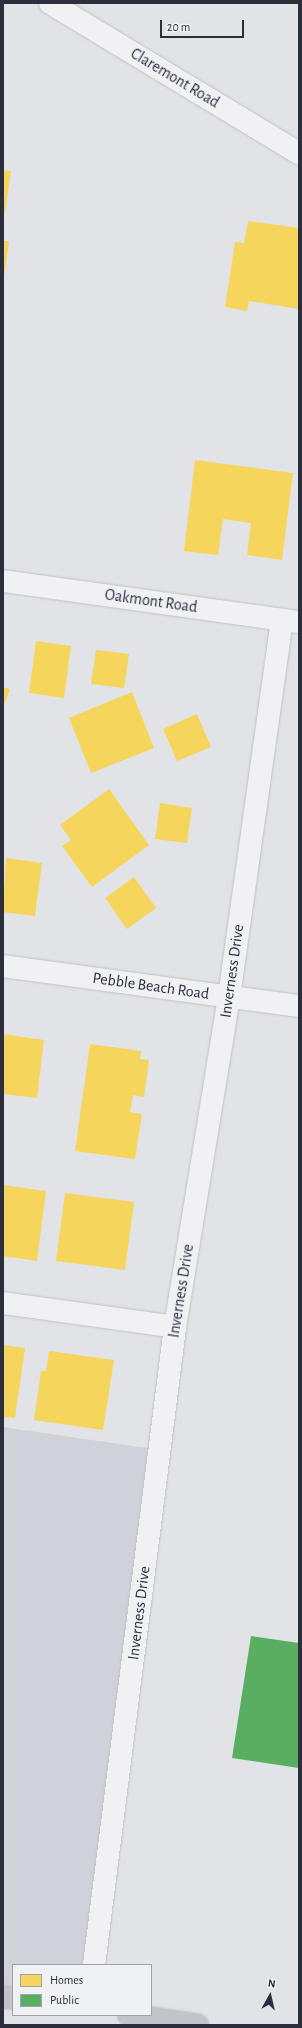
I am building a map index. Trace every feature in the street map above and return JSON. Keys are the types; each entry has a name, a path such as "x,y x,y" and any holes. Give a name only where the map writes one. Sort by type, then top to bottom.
{"main road":[{"path":"136,2016 197,2025"}],"street":[{"name":"Claremont Road","path":"50,3 299,153"},
{"name":"Oakmont Road","path":"3,580 291,621"},
{"name":"Inverness Drive","path":"94,1964 175,1327 291,621"},
{"name":"Pebble Beach Road","path":"3,966 299,1006"},
{"path":"3,1303 175,1327"}],"shaded area":[{"path":"3,1427 160,1450 94,1964 12,1964 12,1998 3,1997"}],"building: Homes":[{"path":"3,170 11,171 5,213 3,213"},
{"path":"248,221 299,228 299,309 249,301 247,311 225,307 235,242 244,243"},
{"path":"3,241 9,241 4,278 3,278"},
{"path":"195,460 293,473 282,560 247,555 251,523 223,519 218,555 184,551"},
{"path":"36,641 71,646 64,698 29,693"},
{"path":"96,650 129,654 124,688 91,684"},
{"path":"3,687 10,689 3,708"},
{"path":"132,692 154,748 91,773 69,718"},
{"path":"197,714 211,747 177,761 163,729"},
{"path":"109,789 149,845 92,887 62,846 71,840 60,825"},
{"path":"160,803 192,808 187,843 155,839"},
{"path":"6,858 42,863 35,916 3,912"},
{"path":"134,877 156,908 127,929 105,898"},
{"path":"3,1034 44,1040 37,1098 3,1094"},
{"path":"90,1044 141,1051 140,1059 149,1060 144,1097 133,1095 130,1112 142,1114 135,1159 75,1151"},
{"path":"3,1185 46,1191 37,1261 3,1256"},
{"path":"65,1193 134,1202 125,1270 56,1261"},
{"path":"3,1345 25,1348 15,1418 3,1417"},
{"path":"49,1351 114,1360 103,1430 34,1420 41,1371 46,1371"}],"building: Public":[{"path":"251,1636 299,1643 299,1768 232,1758"}]}
